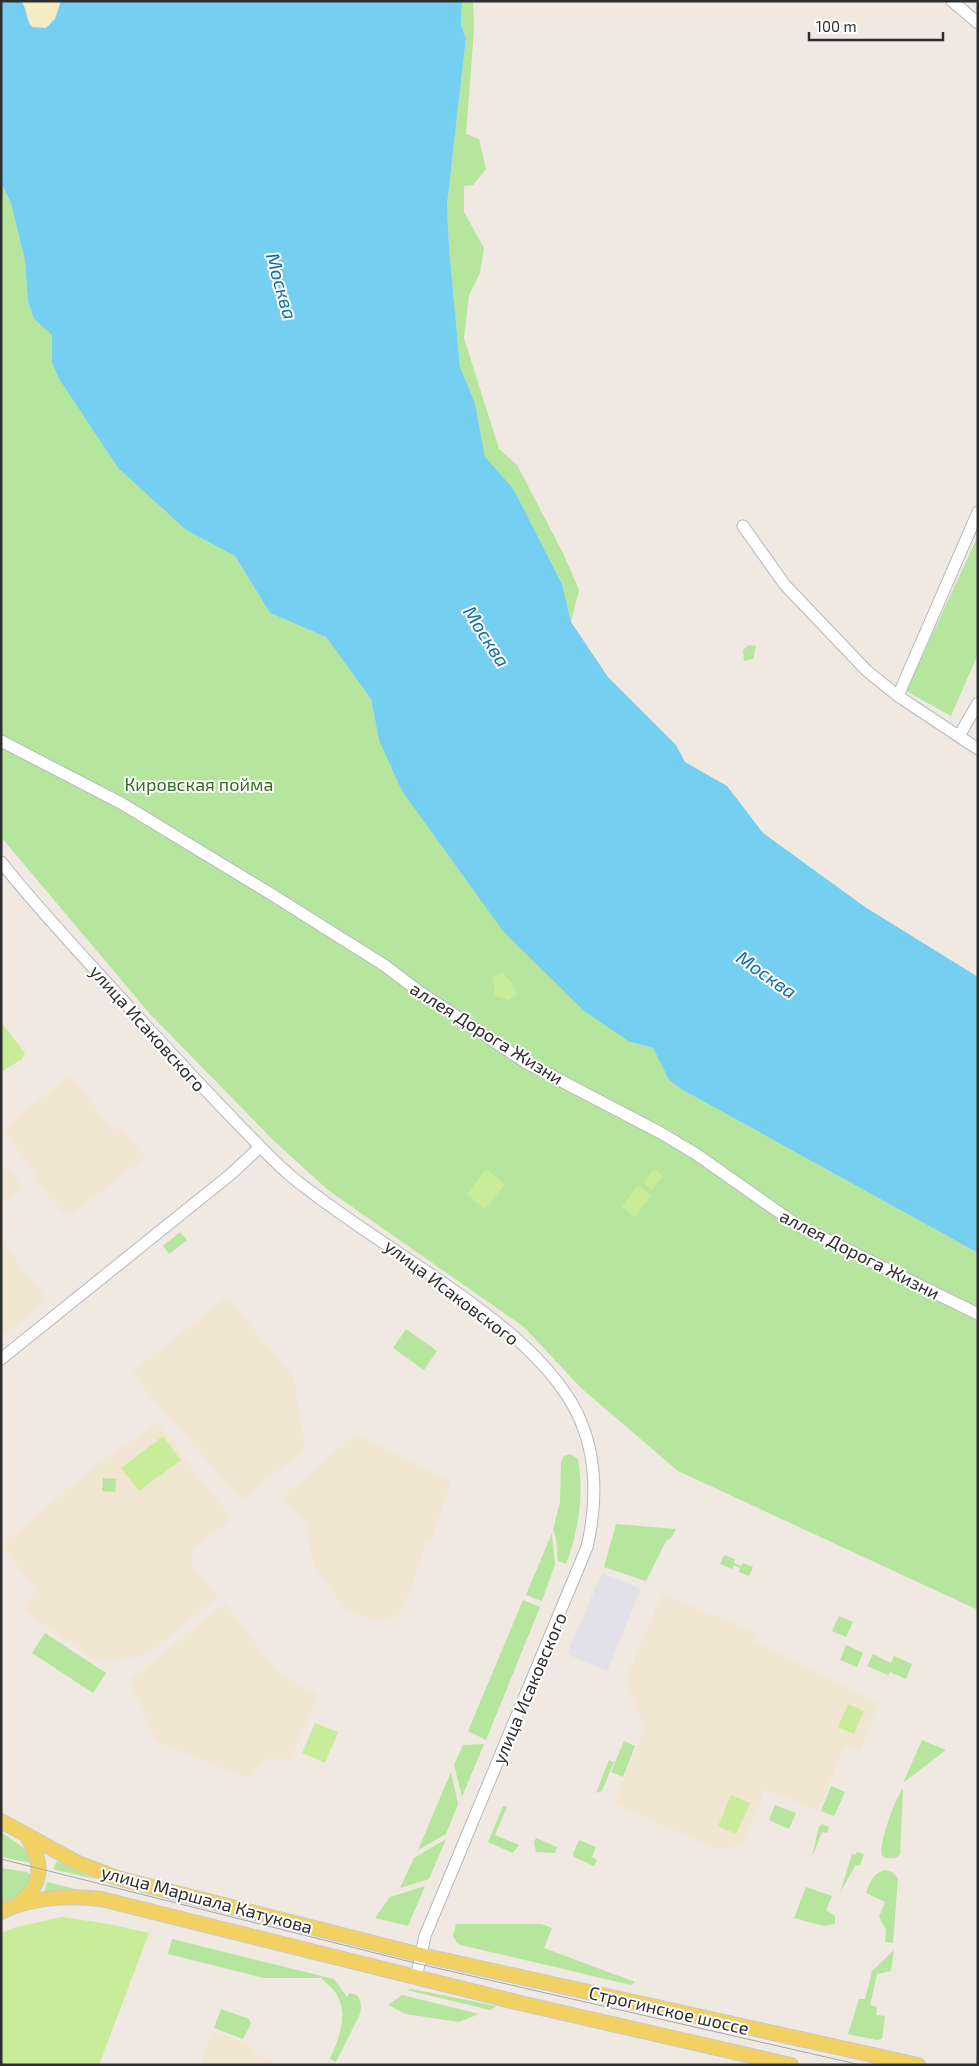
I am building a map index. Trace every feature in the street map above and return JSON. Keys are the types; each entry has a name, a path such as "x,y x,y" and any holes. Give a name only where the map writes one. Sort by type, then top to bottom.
{"main road":[{"name":"улица Маршала Катукова","path":"1,1821 27,1837 78,1863 117,1878 421,1954"},
{"path":"17,1905 28,1896 39,1874 37,1855 27,1837"},
{"name":"улица Маршала Катукова","path":"1,1912 17,1905 70,1897 101,1899 416,1978"},
{"name":"Строгинское шоссе","path":"421,1954 918,2065"},
{"name":"Строгинское шоссе","path":"416,1978 791,2065"}],"street":[{"path":"952,1 978,23"},
{"path":"898,696 978,512"},
{"path":"743,526 785,585 867,671 898,696 978,749"},
{"path":"959,736 978,703"},
{"name":"аллея Дорога Жизни","path":"1,741 121,804 263,889 384,965 417,990 525,1062 661,1133 696,1154 797,1225 978,1314"},
{"name":"улица Исаковского","path":"1,862 40,909 200,1086 260,1147 300,1183 482,1310 528,1349 568,1397 584,1431 592,1461 594,1501 592,1522 584,1556 425,1936 416,1978"},
{"path":"1,1359 231,1174 260,1147"}],"shaded area":[{"path":"70,1075 113,1130 120,1126 145,1158 72,1214 65,1215 36,1181 37,1176 3,1129"},
{"path":"7,1167 23,1187 1,1206 1,1169"},
{"path":"1,1239 47,1300 1,1337"},
{"path":"227,1297 294,1378 305,1449 241,1500 131,1373"},
{"path":"157,1423 229,1515 230,1521 192,1550 193,1567 218,1597 147,1655 99,1662 22,1610 37,1590 1,1546 94,1467"},
{"path":"355,1434 451,1482 431,1542 426,1542 411,1589 397,1617 373,1621 345,1609 314,1566 305,1522 282,1498"},
{"path":"602,1573 641,1589 607,1671 567,1654"},
{"path":"662,1594 757,1633 754,1641 880,1704 860,1751 845,1745 818,1811 765,1789 742,1846 718,1849 614,1804 645,1727 625,1681"},
{"path":"225,1603 279,1674 318,1695 291,1759 265,1759 249,1779 157,1742 129,1681"},
{"path":"213,2031 250,2045 256,2056 280,2065 200,2065"}],"green space":[{"path":"462,1 473,1 474,30 466,134 479,139 486,169 473,185 464,186 464,212 484,248 480,273 469,295 464,338 499,449 517,465 564,555 579,590 571,622 562,584 513,488 485,457 475,403 460,367 447,205 466,38 461,25"},
{"name":"Кировская пойма","path":"1,183 11,203 25,261 28,301 34,319 52,335 52,363 59,379 118,468 186,530 235,556 270,613 326,637 371,699 379,740 630,1042 653,1048 669,1080 681,1089 978,1253 978,1610 678,1471 581,1388 524,1327 328,1190 274,1141 150,1014 1,837"},
{"path":"978,536 978,654 951,716 906,691"},
{"path":"749,645 756,646 753,659 744,661 743,650"},
{"path":"503,973 515,987 517,995 508,1000 495,996 493,978"},
{"path":"1,1022 25,1053 22,1059 1,1072"},
{"path":"486,1169 505,1184 485,1209 467,1194"},
{"path":"654,1169 663,1176 652,1190 643,1183"},
{"path":"638,1185 651,1196 635,1217 622,1207"},
{"path":"180,1232 187,1240 169,1254 163,1246"},
{"path":"406,1329 437,1351 424,1370 393,1348"},
{"path":"163,1436 181,1460 139,1491 121,1468"},
{"path":"570,1454 578,1459 580,1499 577,1525 566,1564 558,1561 556,1538 553,1530 560,1502 561,1462 564,1456"},
{"path":"103,1478 116,1479 115,1492 102,1491"},
{"path":"616,1524 676,1529 671,1538 666,1541 646,1581 604,1567"},
{"path":"552,1533 555,1564 542,1601 526,1595"},
{"path":"724,1555 735,1559 734,1563 741,1566 743,1563 753,1567 749,1576 739,1572 740,1568 734,1565 732,1569 720,1564"},
{"path":"523,1600 540,1607 486,1740 468,1731"},
{"path":"839,1616 853,1622 846,1637 832,1631"},
{"path":"45,1633 106,1673 93,1693 32,1653"},
{"path":"846,1645 863,1653 857,1667 840,1660"},
{"path":"873,1654 891,1663 894,1656 912,1664 906,1679 890,1672 888,1675 867,1666"},
{"path":"848,1704 864,1711 854,1734 838,1727"},
{"path":"315,1723 338,1732 325,1763 302,1753"},
{"path":"922,1740 946,1750 903,1783"},
{"path":"624,1741 635,1746 623,1777 611,1772"},
{"path":"484,1744 462,1797 454,1765 463,1745"},
{"path":"609,1760 614,1762 602,1791 596,1793"},
{"path":"451,1772 458,1804 446,1834 418,1850"},
{"path":"831,1786 845,1792 834,1816 821,1811"},
{"path":"903,1789 900,1854 896,1858 883,1857 881,1850 885,1832 892,1810"},
{"path":"731,1795 750,1803 736,1834 718,1826"},
{"path":"775,1805 796,1813 789,1829 769,1820"},
{"path":"503,1806 507,1807 495,1835 519,1845 513,1853 488,1842"},
{"path":"822,1824 829,1827 827,1833 822,1832 812,1857 819,1826"},
{"path":"1,1832 27,1850 32,1863 1,1857"},
{"path":"536,1838 557,1847 555,1853 536,1852 534,1842"},
{"path":"446,1839 429,1879 400,1888 414,1858"},
{"path":"579,1840 596,1847 592,1857 597,1860 594,1866 574,1857 573,1854"},
{"path":"857,1852 864,1854 860,1865 855,1866 840,1893 852,1854 855,1855"},
{"path":"57,1861 94,1879 53,1869"},
{"path":"1,1868 27,1872 32,1875 26,1891 1,1904"},
{"path":"885,1870 892,1872 898,1878 893,1943 885,1942 886,1930 879,1917 885,1902 866,1893 875,1876"},
{"path":"47,1882 87,1892 45,1892"},
{"path":"425,1886 408,1926 375,1918 390,1897"},
{"path":"806,1887 832,1896 826,1910 835,1916 835,1924 824,1926 794,1918"},
{"path":"62,1917 109,1924 149,1933 99,2065 1,2065 1,1933 16,1927"},
{"path":"456,1924 541,1924 552,1928 544,1948 635,1982 631,1985 461,1945 457,1943 453,1936"},
{"path":"172,1939 334,1979 347,1997 349,1993 357,1995 361,2003 360,2013 336,2062 330,2059 341,2028 342,2011 336,1993 321,1978 264,1978 168,1954"},
{"path":"894,1950 891,1971 877,1974 870,2005 877,2007 876,2015 885,2016 882,2039 877,2040 848,2034 859,1999 865,1999 872,1971"},
{"path":"412,1989 497,2006 490,2010 407,1990"},
{"path":"402,1995 479,2014 459,2022 406,2014 388,2005"},
{"path":"221,2009 249,2019 251,2024 243,2039 214,2028"}],"sand":[{"path":"21,1 61,1 55,19 46,28 32,27"}],"water":[{"name":"Москва","path":"1,1 21,1 32,27 46,28 55,19 61,1 462,1 461,25 466,38 447,205 449,247 460,367 475,403 485,457 513,488 562,584 571,622 608,677 676,745 685,762 727,786 763,833 865,907 978,977 978,1253 681,1089 669,1080 653,1048 630,1042 584,1011 503,931 402,791 379,740 371,699 326,637 270,613 235,556 186,530 118,468 59,379 52,363 52,335 34,319 28,301 25,261 11,203 1,183"}],"tram line":[{"path":"1,1859 419,1964 861,2065"}]}
